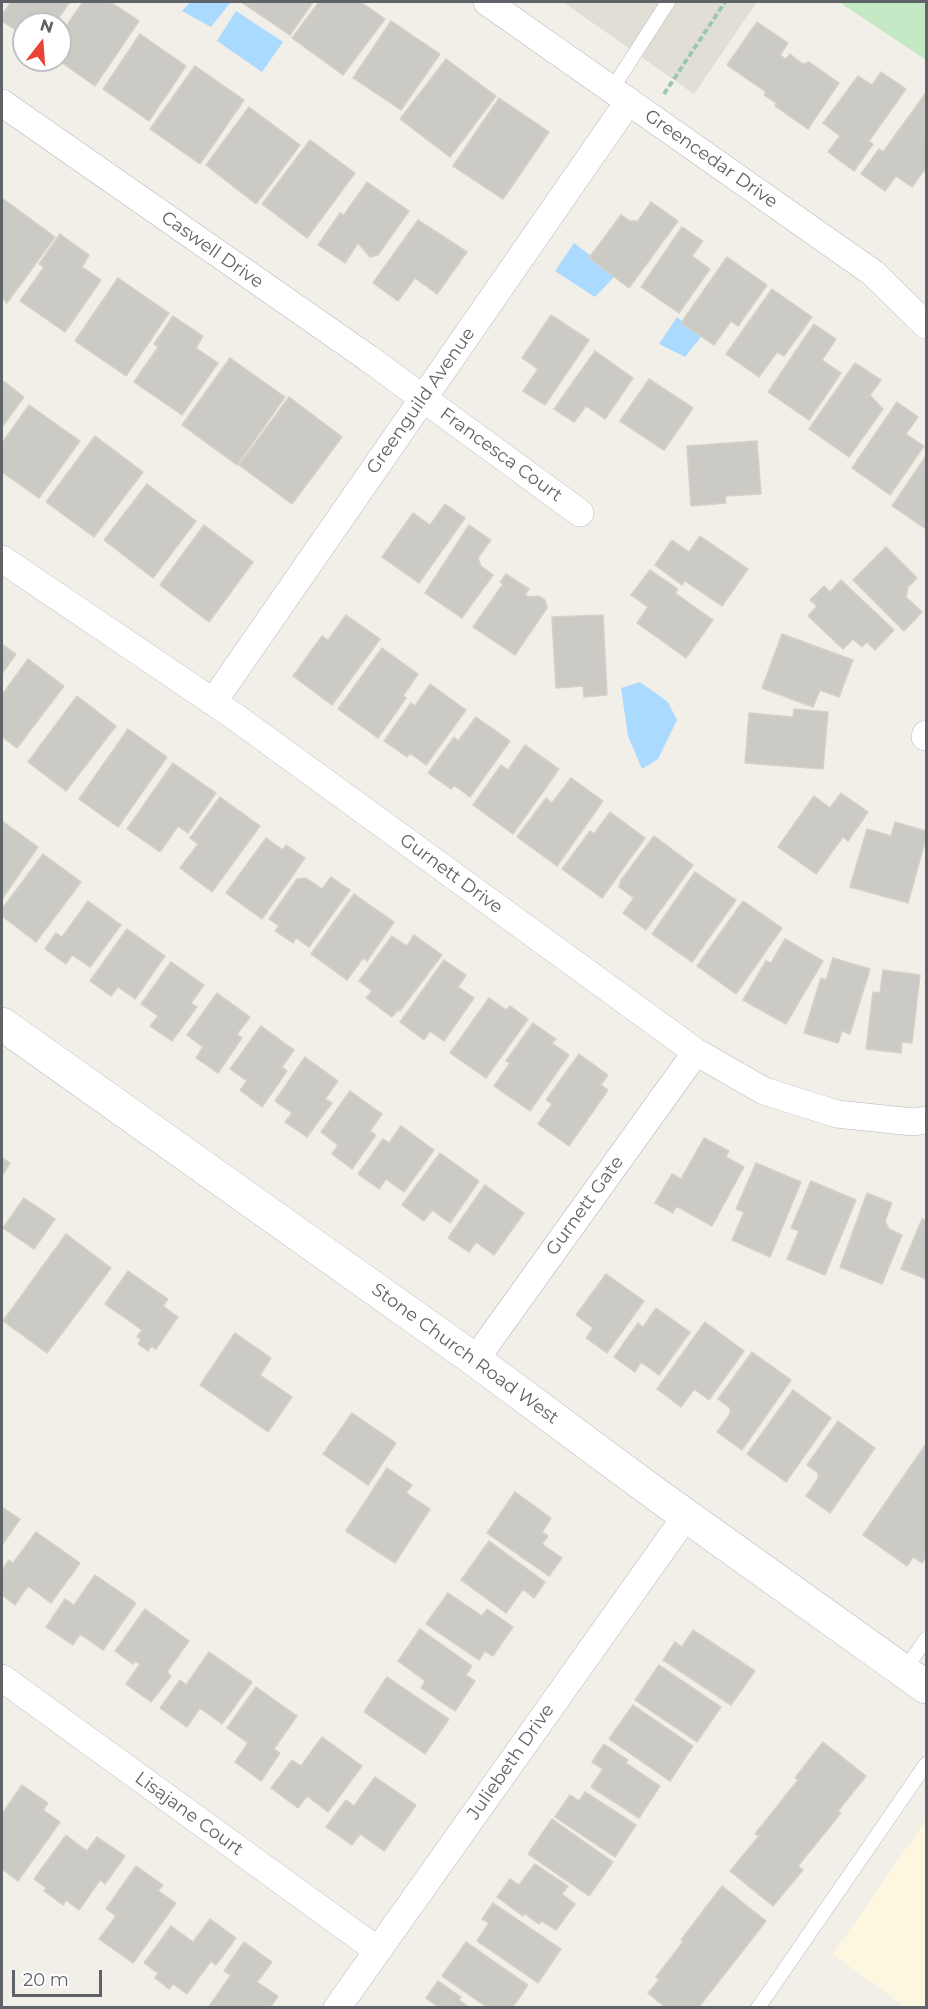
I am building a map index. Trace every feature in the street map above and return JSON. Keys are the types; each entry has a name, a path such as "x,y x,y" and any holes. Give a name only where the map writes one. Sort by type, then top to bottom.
{"main road":[{"name":"Stone Church Road West","path":"2,1024 475,1360 686,1516 915,1679"}],"street":[{"name":"Greencedar Drive","path":"488,2 873,273 927,325"},
{"name":"Greenguild Avenue","path":"213,702 422,399 621,95"},
{"name":"Caswell Drive","path":"2,103 368,358 422,399"},
{"name":"Francesca Court","path":"422,399 580,513"},
{"name":"Gurnett Drive","path":"2,560 213,702 696,1052 764,1091 837,1114 913,1122 927,1120"},
{"name":"Gurnett Gate","path":"475,1360 696,1052"},
{"name":"Juliebeth Drive","path":"337,2007 686,1516"},
{"name":"Lisajane Court","path":"2,1678 377,1950"}],"lane":[{"path":"621,95 668,2"},
{"path":"915,1679 927,1639"},
{"path":"758,2007 927,1764"}],"path":[{"path":"653,119 666,90 725,2"}],"shaded area":[{"path":"563,2 757,2 694,94"},
{"path":"926,1820 926,2007 905,2007 833,1954"}],"green space":[{"path":"839,2 926,2 926,60"}],"water":[{"path":"190,2 231,2 211,27 182,11"},
{"path":"236,11 283,42 262,72 217,41"},
{"path":"574,243 616,275 595,297 555,271"},
{"path":"677,317 701,337 685,357 659,344"},
{"path":"640,682 668,702 677,720 658,759 642,769 628,736 621,688"}],"building":[{"path":"11,2 70,2 63,12 12,12 12,28 2,21 2,15"},
{"path":"83,2 110,2 139,21 95,86 72,70 72,18"},
{"path":"241,2 313,2 290,35"},
{"path":"319,2 361,2 385,19 343,75 292,38"},
{"path":"391,21 440,54 401,110 353,78"},
{"path":"757,22 788,43 780,55 786,59 790,54 803,64 809,62 839,83 808,129 775,106 776,103 764,95 766,92 727,65"},
{"path":"140,34 186,66 149,121 103,89"},
{"path":"446,59 496,96 450,157 400,119"},
{"path":"195,66 244,100 200,164 150,129"},
{"path":"881,72 906,89 869,141 873,144 854,171 828,152 840,136 823,123 858,76 872,85"},
{"path":"925,94 926,168 912,187 896,176 885,191 861,174 879,149 883,152"},
{"path":"499,98 549,132 503,199 453,166"},
{"path":"249,107 300,145 256,204 206,165"},
{"path":"310,140 355,173 307,238 262,204"},
{"path":"367,182 409,211 378,255 370,257 358,243 345,263 318,245 340,213 344,215"},
{"path":"2,198 55,237 7,303 2,298"},
{"path":"651,202 678,221 629,288 589,258 621,215 630,221 638,221"},
{"path":"418,220 467,252 437,294 415,278 398,301 373,283"},
{"path":"682,227 703,241 692,256 710,269 679,313 641,287"},
{"path":"60,234 89,255 82,267 101,280 65,332 20,301 44,267 39,264"},
{"path":"727,257 767,285 738,326 731,321 714,345 681,323"},
{"path":"118,278 169,313 126,376 75,341"},
{"path":"772,289 812,317 784,356 777,352 759,377 726,354"},
{"path":"551,315 589,340 545,405 523,391 538,369 522,358"},
{"path":"173,316 203,336 196,348 218,363 182,415 134,382 158,347 154,344"},
{"path":"814,324 836,339 822,360 841,373 809,420 768,392"},
{"path":"595,351 633,378 605,419 586,406 574,422 554,409"},
{"path":"230,358 285,397 237,465 182,425"},
{"path":"855,363 881,380 870,395 883,409 849,457 809,429"},
{"path":"649,379 693,408 664,450 620,421"},
{"path":"2,380 24,397 2,427"},
{"path":"289,397 342,437 292,504 239,465"},
{"path":"897,402 918,417 906,434 924,446 890,495 852,468"},
{"path":"29,405 80,441 39,498 2,472 2,443"},
{"path":"95,436 143,472 94,537 46,502"},
{"path":"757,441 761,494 725,496 726,503 691,506 687,446"},
{"path":"926,456 926,529 892,506"},
{"path":"147,484 196,521 153,578 104,540"},
{"path":"445,504 465,518 419,583 382,557 413,513 430,525"},
{"path":"204,525 253,562 209,622 160,585"},
{"path":"469,525 491,540 478,558 481,566 493,575 462,618 425,593"},
{"path":"700,536 748,569 722,606 685,581 682,585 655,565 672,540 689,552"},
{"path":"886,547 917,578 908,587 906,597 922,612 904,631 853,580"},
{"path":"650,570 678,589 675,593 713,620 686,658 637,623 648,607 631,595"},
{"path":"506,574 529,589 525,595 539,596 545,600 547,608 515,655 473,627 503,584 500,582"},
{"path":"841,580 894,630 875,650 867,642 862,647 853,639 843,649 808,616 817,606 810,600 824,586 830,592"},
{"path":"346,615 380,639 332,705 293,676 322,636 328,640"},
{"path":"603,615 607,695 584,697 583,686 556,688 552,617"},
{"path":"782,634 853,660 839,697 820,690 813,707 762,688"},
{"path":"2,644 16,654 2,674"},
{"path":"382,648 418,674 403,696 406,698 378,738 338,709"},
{"path":"28,659 64,686 17,748 2,737 2,695"},
{"path":"430,684 466,710 426,765 410,753 407,757 384,741 411,703 415,706"},
{"path":"77,696 116,726 66,791 28,762"},
{"path":"794,709 828,712 823,769 745,763 749,713 793,717"},
{"path":"476,717 510,741 470,797 454,785 451,789 428,773 454,737 458,741"},
{"path":"128,729 167,757 118,827 79,799"},
{"path":"525,745 559,769 513,834 473,805 501,765 508,770"},
{"path":"173,763 216,793 188,833 178,826 160,852 127,829"},
{"path":"571,778 603,801 557,866 517,837 546,798 552,803"},
{"path":"841,793 868,812 848,841 843,837 816,874 778,847 814,796 830,808"},
{"path":"220,797 260,826 212,892 180,868 198,844 190,838"},
{"path":"610,812 645,838 602,898 562,869 590,831 594,834"},
{"path":"2,821 38,847 2,899"},
{"path":"895,822 926,831 908,903 850,887 867,829 891,836"},
{"path":"654,836 693,865 646,930 623,913 634,898 619,887 621,880"},
{"path":"266,838 283,850 286,845 305,858 262,919 226,893"},
{"path":"43,854 81,882 36,942 2,916 2,909"},
{"path":"695,872 736,900 692,962 652,934"},
{"path":"331,877 350,890 309,947 296,938 293,943 275,931 279,926 269,919 297,879 306,878 322,889"},
{"path":"354,894 394,922 367,961 363,958 347,980 311,954"},
{"path":"88,901 121,925 90,967 72,955 66,964 45,949 56,933 62,937"},
{"path":"743,901 782,928 736,994 697,966"},
{"path":"127,929 165,956 135,999 118,987 111,996 90,981"},
{"path":"414,935 442,955 400,1011 398,1010 392,1017 366,998 372,991 359,981 392,936 407,946"},
{"path":"785,939 823,961 786,1024 743,1000 766,961 771,963"},
{"path":"833,958 870,969 850,1034 842,1031 838,1043 804,1033 821,978 826,980"},
{"path":"444,960 466,975 458,987 474,998 444,1041 430,1031 424,1040 400,1022"},
{"path":"171,962 204,985 191,1003 197,1007 172,1041 150,1026 158,1016 141,1004"},
{"path":"883,970 920,975 912,1043 902,1042 901,1053 866,1049 873,992 880,993"},
{"path":"217,993 250,1017 237,1034 242,1038 218,1073 196,1058 203,1047 187,1035"},
{"path":"489,998 506,1010 510,1006 528,1019 486,1078 450,1053"},
{"path":"533,1023 556,1039 552,1043 569,1055 530,1111 494,1086 510,1063 506,1061"},
{"path":"261,1026 294,1050 282,1067 287,1071 262,1107 240,1090 247,1081 230,1069"},
{"path":"579,1054 608,1075 601,1085 608,1090 569,1146 538,1124 552,1104 546,1100"},
{"path":"305,1057 338,1081 325,1099 332,1103 307,1137 285,1122 292,1113 275,1101"},
{"path":"350,1091 382,1114 370,1131 376,1135 352,1169 332,1154 338,1145 321,1132"},
{"path":"401,1126 434,1150 404,1192 386,1179 379,1189 358,1174 383,1139 389,1143"},
{"path":"704,1138 729,1151 726,1157 744,1167 712,1226 676,1206 673,1213 655,1203 672,1174 681,1179"},
{"path":"440,1153 479,1181 450,1223 432,1210 424,1221 402,1205"},
{"path":"2,1158 10,1163 2,1176"},
{"path":"756,1163 801,1182 770,1257 732,1240 744,1212 736,1209"},
{"path":"811,1181 856,1200 825,1275 787,1259 799,1231 791,1228"},
{"path":"485,1185 524,1213 494,1255 476,1242 469,1252 448,1238"},
{"path":"867,1193 892,1203 885,1221 889,1229 902,1235 882,1284 840,1267"},
{"path":"24,1198 55,1219 34,1249 3,1228"},
{"path":"922,1219 926,1221 926,1279 901,1269"},
{"path":"66,1234 111,1268 47,1353 3,1321"},
{"path":"128,1271 168,1299 163,1306 178,1317 156,1349 151,1346 148,1351 138,1344 141,1339 137,1337 142,1330 105,1304"},
{"path":"606,1274 644,1301 607,1353 586,1338 593,1328 576,1315"},
{"path":"656,1308 690,1332 659,1375 641,1362 635,1372 614,1357 638,1323 643,1327"},
{"path":"705,1322 744,1351 709,1400 694,1389 681,1407 657,1389"},
{"path":"235,1333 271,1358 260,1375 292,1397 268,1432 200,1385"},
{"path":"752,1352 791,1380 742,1450 717,1432 730,1414 730,1408 718,1399"},
{"path":"793,1390 831,1418 786,1482 747,1454"},
{"path":"352,1413 396,1443 368,1485 323,1454"},
{"path":"838,1421 875,1448 830,1513 806,1496 818,1479 818,1473 807,1465"},
{"path":"926,1444 926,1557 922,1563 913,1557 907,1566 863,1535"},
{"path":"387,1468 412,1485 406,1493 430,1509 395,1563 346,1531"},
{"path":"515,1492 551,1518 542,1532 548,1536 542,1544 562,1558 549,1576 487,1533"},
{"path":"2,1507 20,1519 2,1545"},
{"path":"36,1532 80,1563 51,1603 28,1586 15,1605 2,1595 2,1570 9,1560 13,1563"},
{"path":"489,1541 545,1582 534,1598 523,1589 506,1613 461,1580"},
{"path":"95,1575 136,1603 103,1650 80,1634 73,1645 46,1627 65,1599 74,1605"},
{"path":"448,1593 482,1616 487,1609 513,1627 493,1656 485,1651 479,1660 426,1624"},
{"path":"145,1609 189,1641 167,1672 171,1676 151,1702 126,1684 140,1664 135,1661 133,1664 115,1651"},
{"path":"420,1629 472,1666 466,1675 475,1681 455,1711 421,1688 425,1681 398,1661"},
{"path":"693,1630 755,1671 731,1705 663,1660 675,1642 682,1647"},
{"path":"209,1652 252,1682 222,1724 200,1708 187,1727 160,1708 180,1680 186,1685"},
{"path":"659,1665 721,1707 697,1742 635,1700"},
{"path":"387,1677 449,1719 425,1754 364,1712"},
{"path":"256,1687 297,1716 274,1749 280,1753 261,1781 235,1762 248,1743 227,1728"},
{"path":"633,1705 693,1746 670,1781 609,1739"},
{"path":"322,1737 362,1766 328,1812 307,1796 298,1808 271,1788 292,1760 301,1766"},
{"path":"823,1742 866,1776 838,1811 841,1813 798,1866 803,1870 773,1906 730,1871 759,1836 755,1834 798,1780 795,1778"},
{"path":"604,1744 628,1760 626,1763 660,1786 639,1818 591,1787 603,1769 592,1762"},
{"path":"375,1777 416,1805 384,1851 360,1834 352,1845 326,1827 346,1800 354,1806"},
{"path":"22,1785 48,1803 43,1810 60,1822 18,1881 2,1869 2,1814"},
{"path":"585,1792 636,1825 615,1857 555,1817 570,1795 579,1801"},
{"path":"552,1819 613,1862 589,1896 528,1854"},
{"path":"66,1835 87,1851 97,1837 125,1856 105,1884 100,1880 79,1910 66,1900 63,1905 44,1891 46,1888 34,1879"},
{"path":"535,1864 568,1886 562,1894 575,1904 556,1930 542,1921 539,1924 525,1914 523,1916 497,1897 510,1879 519,1885"},
{"path":"136,1866 163,1885 158,1891 176,1903 133,1963 99,1939 116,1916 106,1909"},
{"path":"722,1886 766,1921 698,2008 666,2008 648,1993 659,1980 656,1977 683,1942 681,1940"},
{"path":"493,1903 561,1949 538,1983 477,1941 489,1923 482,1919"},
{"path":"210,1919 236,1938 216,1965 211,1961 187,1994 173,1984 169,1989 155,1978 158,1973 144,1963 171,1926 193,1942"},
{"path":"244,1942 272,1962 257,1982 278,1996 270,2008 208,2008 231,1975 224,1971"},
{"path":"466,1942 528,1985 512,2008 488,2008 442,1976"},
{"path":"438,1981 461,1997 459,2000 470,2008 436,2008 437,2006 426,1998"}]}
